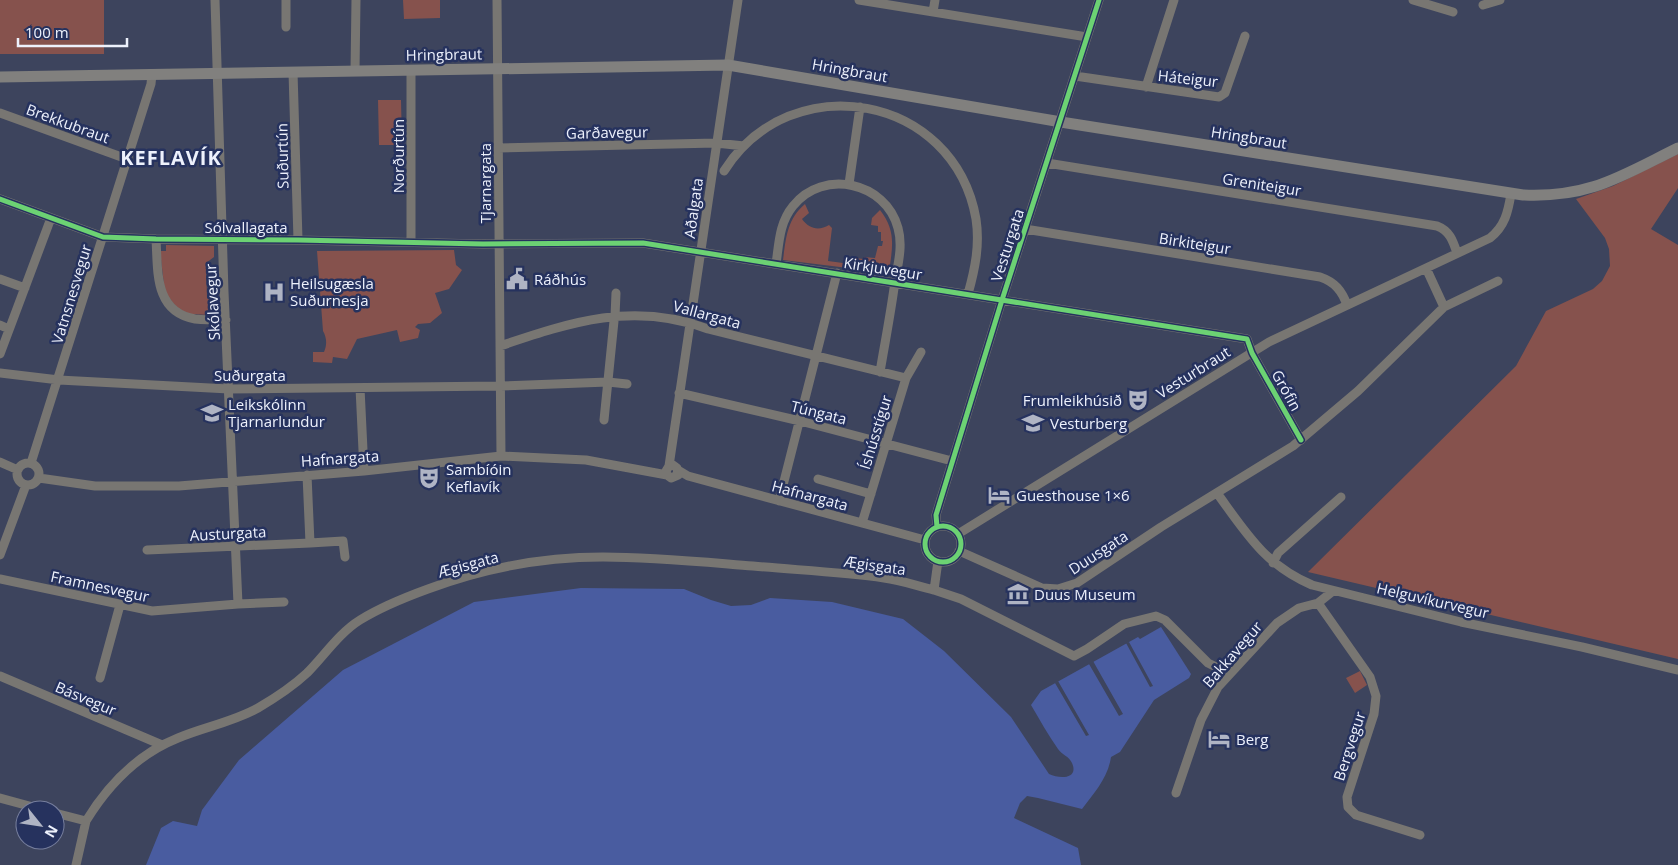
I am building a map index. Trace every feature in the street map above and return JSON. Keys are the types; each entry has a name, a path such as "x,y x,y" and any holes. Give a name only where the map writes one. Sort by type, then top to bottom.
{"main road":[{"name":"Hringbraut","path":"0,77 728,65 1060,122 1511,194 1547,195 1570,193 1590,188 1626,175 1678,148"}],"street":[{"name":"Skólavegur","path":"215,0 222,240 238,604"},
{"path":"286,0 286,27"},
{"path":"355,71 356,0"},
{"name":"Tjarnargata","path":"497,0 501,456"},
{"name":"Aðalgata","path":"672,471 671,450 738,0"},
{"path":"859,0 1087,37"},
{"path":"932,12 935,0"},
{"name":"Vesturgata","path":"937,527 936,515 952,461 1099,0"},
{"name":"Háteigur","path":"1146,87 1174,0"},
{"path":"1412,0 1453,12"},
{"path":"1484,5 1500,0"},
{"name":"Háteigur","path":"1075,76 1216,98 1222,96 1226,90 1245,36"},
{"name":"Norðurtún","path":"411,70 411,242"},
{"name":"Suðurtún","path":"294,72 298,240"},
{"name":"Vatnsnesvegur","path":"31,464 152,84 152,74"},
{"path":"724,172 744,146 766,128 799,112 829,106 860,107 888,114 920,131 943,151 960,175 972,202 977,232 975,268 968,294"},
{"path":"849,184 860,107"},
{"name":"Brekkubraut","path":"0,113 127,159"},
{"name":"Garðavegur","path":"498,148 716,143 744,146"},
{"name":"Greniteigur","path":"1046,163 1437,226 1445,230 1451,237 1457,253"},
{"path":"776,264 782,226 788,212 798,200 810,191 836,183 864,188 878,196 896,222 900,246 880,372"},
{"name":"Vesturbraut","path":"958,534 1269,342 1490,238 1495,234 1506,217 1511,194"},
{"name":"Sólvallagata","path":"0,199 103,237 499,244"},
{"path":"0,354 51,218"},
{"name":"Birkiteigur","path":"1025,229 1320,277 1330,281 1337,287 1343,294 1347,306"},
{"path":"156,239 158,282 162,294 170,305 178,312 189,317 226,320"},
{"name":"Kirkjuvegur","path":"499,244 643,243 1247,340 1252,353"},
{"path":"1426,268 1444,307"},
{"path":"780,501 837,273"},
{"path":"0,279 25,288"},
{"path":"1217,493 1301,440 1358,391 1444,307 1498,281"},
{"path":"604,420 616,293"},
{"name":"Vallargata","path":"500,346 583,322 649,315 689,322 708,329 816,357 906,378"},
{"path":"0,325 9,329"},
{"name":"Íshússtígur","path":"862,523 906,378 921,352"},
{"name":"Grófin","path":"1252,353 1301,440"},
{"name":"Suðurgata","path":"0,374 59,380 230,390 500,386"},
{"path":"500,386 608,382 627,384"},
{"path":"360,388 364,471"},
{"name":"Túngata","path":"679,393 800,421 952,461"},
{"name":"Hafnargata","path":"38,478 95,486 179,486 364,471 501,456 586,460 643,470 672,471 925,540"},
{"path":"0,462 18,470"},
{"path":"23,464 31,464 37,468 38,478 34,484 26,485 21,483 18,478 18,470 23,464"},
{"path":"307,475 310,543"},
{"name":"Hafnargata","path":"818,478 871,494"},
{"path":"0,555 26,485"},
{"name":"Duusgata","path":"960,551 1042,588 1064,588 1077,583 1161,527 1217,493"},
{"name":"Helguvíkurvegur","path":"1217,493 1250,539 1274,563 1303,581 1333,591 1461,622 1582,647 1678,670"},
{"path":"1274,563 1278,553 1341,497"},
{"path":"937,527 950,528 958,534 961,545 960,551 949,561 938,561 931,558 926,551 925,540 929,532 937,527"},
{"name":"Austurgata","path":"147,550 343,541 344,556"},
{"name":"Ægisgata","path":"76,865 86,821 101,797 128,769 162,745 256,710 278,696 307,672 325,652 359,621 409,596 457,578 505,567 547,560 595,557 666,560 885,578 961,599 1074,656 1124,624 1152,616 1159,617 1167,622 1202,660 1220,669 1232,671"},
{"path":"934,590 938,561"},
{"name":"Framnesvegur","path":"0,579 152,611 284,602"},
{"name":"Bakkavegur","path":"1176,793 1204,711 1218,687 1285,617 1299,608 1318,603 1333,591"},
{"name":"Bergvegur","path":"1318,603 1370,677 1375,690 1374,714 1347,797 1348,807 1356,815 1420,835"},
{"path":"100,678 120,605"},
{"name":"Básvegur","path":"0,676 162,745"},
{"path":"0,798 15,802"},
{"path":"65,816 86,821"}],"shaded area":[{"path":"0,0 104,0 104,54 0,54"},
{"path":"403,0 440,0 440,18 404,19"},
{"path":"378,100 401,100 402,145 379,145"},
{"path":"1678,154 1678,188 1651,229 1678,245 1678,659 1308,572 1516,366 1546,311 1593,289 1602,281 1610,266 1609,249 1605,238 1576,199 1613,186"},
{"path":"805,204 809,213 802,219 808,225 814,228 822,228 829,225 832,228 828,261 843,263 844,257 875,258 878,246 882,246 883,241 881,241 881,232 878,232 878,226 871,225 872,218 880,210 889,226 892,240 889,273 783,260 788,229 794,216"},
{"path":"166,245 214,246 214,257 206,263 207,298 216,303 216,312 211,315 190,314 178,309 165,293 160,251 166,251"},
{"path":"454,250 456,265 462,270 449,289 435,293 442,313 430,323 418,324 415,327 420,330 418,338 400,342 397,330 357,339 347,359 333,357 332,363 313,362 313,352 324,352 326,344 323,331 317,251"},
{"path":"1360,671 1367,685 1355,693 1346,678"}],"water":[{"path":"581,588 684,589 731,606 751,605 770,598 832,602 903,619 944,651 1011,717 1049,774 1058,777 1071,775 1073,768 1071,761 1054,744 1031,705 1041,691 1138,637 1140,639 1161,627 1191,674 1189,678 1154,700 1120,752 1111,757 1104,778 1082,809 1027,796 1020,803 1014,818 1078,848 1081,865 146,865 161,828 173,821 197,826 202,810 239,760 343,670 474,602"}],"pier":[{"path":"1129,642 1153,686 1150,687 1126,643"},
{"path":"1093,661 1123,714 1119,716 1089,664"},
{"path":"1058,681 1089,735 1086,736 1055,683"}],"cycle path":[{"path":"937,527 936,515 1002,300 1099,0"},
{"path":"0,199 103,237 483,244 643,243 1247,339 1252,353 1301,440"},
{"path":"943,526 950,527 956,531 960,537 961,544 960,551 956,557 950,561 943,562 936,561 930,557 926,551 925,544 926,537 930,531 936,527 943,526"}],"place":[{"name":"Ráðhús","path":"517,279"},
{"name":"Heilsugæsla Suðurnesja","path":"274,292"},
{"name":"Frumleikhúsið","path":"1138,400"},
{"name":"Leikskólinn Tjarnarlundur","path":"212,413"},
{"name":"Vesturberg","path":"1033,423"},
{"name":"Sambíóin Keflavík","path":"429,478"},
{"name":"Guesthouse 1×6","path":"999,495"},
{"name":"Duus Museum","path":"1018,594"},
{"name":"Berg","path":"1219,739"}],"district":[{"name":"KEFLAVÍK","path":"171,157"}]}
